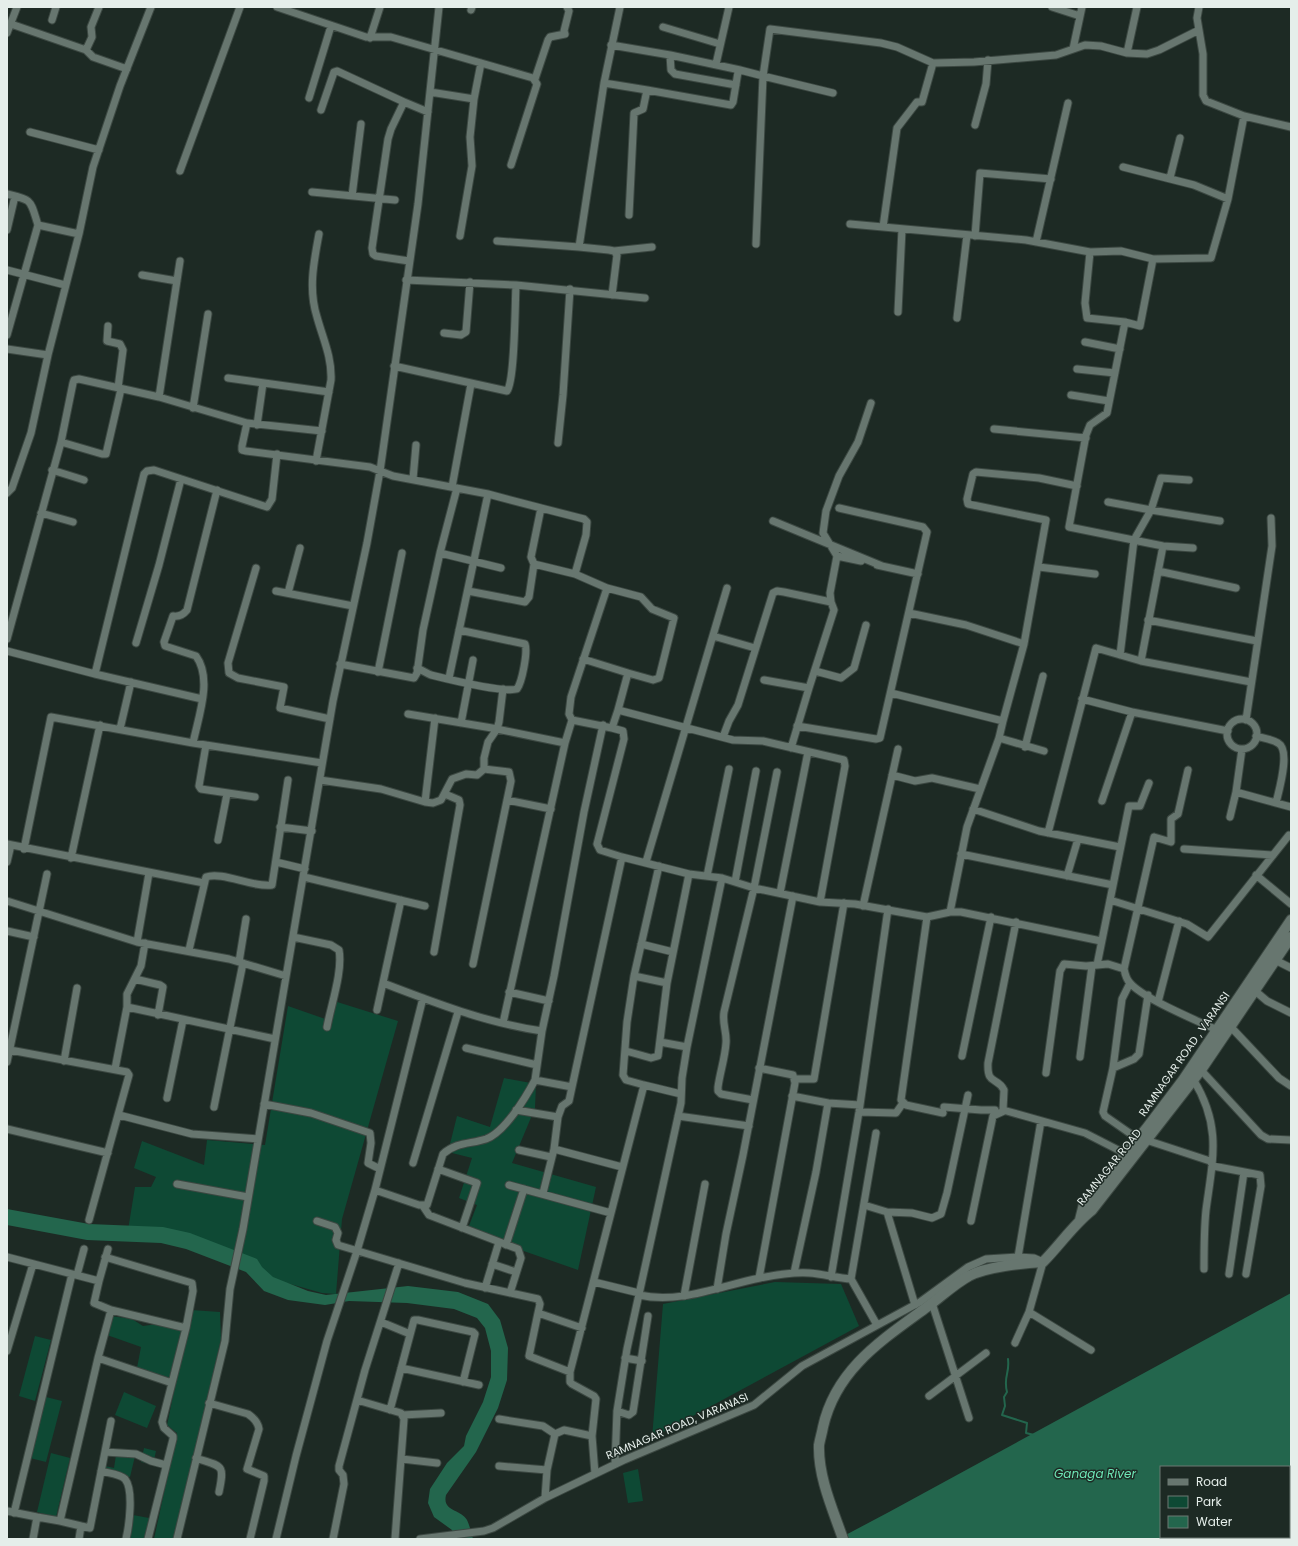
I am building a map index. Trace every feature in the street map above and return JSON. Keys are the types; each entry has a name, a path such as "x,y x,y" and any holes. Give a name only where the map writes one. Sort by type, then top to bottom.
{"main road":[{"name":"RAMNAGAR ROAD , VARANSI","path":"1080,1220 1084,1204 1126,1154 1142,1140 1291,920"},
{"name":"RAMNAGAR ROAD","path":"1043,1262 1064,1241 1080,1220 1092,1210 1142,1140 1201,1070 1229,1025 1291,937"},
{"path":"842,1539 822,1472 819,1445 826,1416 836,1391 846,1375 868,1352 969,1276 1016,1264 1043,1262"}],"street":[{"path":"7,33 17,7"},
{"path":"52,20 56,7"},
{"path":"86,50 92,37 91,27 99,7"},
{"path":"7,493 12,488 30,433 65,285 79,234 93,167 127,69 151,7"},
{"path":"180,171 240,7"},
{"path":"370,38 380,7"},
{"path":"177,1539 225,1341 232,1278 248,1197 312,831 322,763 340,664 367,543 380,471 418,204 439,7"},
{"path":"534,79 550,37 565,34 568,7"},
{"path":"579,247 604,83 620,7"},
{"path":"716,64 729,7"},
{"path":"1052,7 1080,16"},
{"path":"1073,49 1082,7"},
{"path":"1127,52 1137,7"},
{"path":"1199,7 1197,18 1203,54 1203,95 1206,101 1244,116 1291,127"},
{"path":"282,8 331,26 370,38 391,37 534,79 537,84 511,165"},
{"path":"11,24 86,50 93,57 127,69"},
{"path":"309,98 331,26"},
{"path":"663,27 720,44"},
{"path":"756,244 763,76 768,32 773,28 881,43 897,47 933,63 1056,55 1085,45 1101,46 1127,52 1147,54 1159,50 1199,30"},
{"path":"612,45 716,64 833,93"},
{"path":"670,55 671,70 674,74 736,85"},
{"path":"975,125 986,84 988,60"},
{"path":"460,236 472,161 469,144 474,99 481,63"},
{"path":"883,227 897,128 917,102 922,102 933,63"},
{"path":"604,83 731,105 740,70"},
{"path":"321,110 334,72 337,71 428,112"},
{"path":"629,215 634,112 643,109 647,90"},
{"path":"430,92 474,99"},
{"path":"404,102 391,129 388,139 372,252 376,256 409,261"},
{"path":"1036,242 1068,103"},
{"path":"850,224 1036,242 1090,252 1121,251 1153,259 1211,258 1228,200 1244,116"},
{"path":"352,196 361,124"},
{"path":"30,132 99,150"},
{"path":"1170,178 1180,138"},
{"path":"1123,167 1194,185 1228,200"},
{"path":"975,236 980,173 1050,179"},
{"path":"312,192 395,200"},
{"path":"7,194 28,199 31,202 38,225 23,273 7,335"},
{"path":"7,230 15,196"},
{"path":"38,225 79,234"},
{"path":"898,312 902,229"},
{"path":"316,460 329,392 331,367 322,330 316,317 312,281 313,266 319,234"},
{"path":"957,318 967,235"},
{"path":"497,241 614,251 652,247"},
{"path":"612,296 618,262 617,255 614,251"},
{"path":"1090,252 1085,303 1087,318 1125,322 1140,326 1153,259"},
{"path":"159,397 180,261"},
{"path":"7,270 65,285"},
{"path":"142,275 177,281"},
{"path":"406,280 470,282 570,289 612,296 645,298"},
{"path":"444,333 460,335 466,332 470,282"},
{"path":"394,366 507,391 509,388 516,285"},
{"path":"558,443 570,289"},
{"path":"193,408 208,314"},
{"path":"1125,322 1107,413 1090,425 1068,527 1163,546 1193,548"},
{"path":"61,442 106,454 119,388 123,350 120,344 107,341 108,326"},
{"path":"1085,342 1120,349"},
{"path":"7,349 48,355"},
{"path":"1077,369 1115,373"},
{"path":"228,378 329,392"},
{"path":"7,639 52,470 61,442 74,380 80,379 159,397 247,423 322,431"},
{"path":"257,424 263,383"},
{"path":"340,664 412,678 416,675 423,630 455,488 471,384"},
{"path":"1071,395 1109,401"},
{"path":"791,748 834,610 830,593 837,556 823,533 826,511 839,476 858,442 871,403"},
{"path":"247,423 242,450 370,467 413,479 488,494 584,519 587,522 586,535 575,574"},
{"path":"994,429 1086,438"},
{"path":"413,479 416,445"},
{"path":"95,674 144,474 147,471 154,470 267,507 272,499 277,454"},
{"path":"52,470 84,480"},
{"path":"950,912 961,854 973,809 999,738 1024,644 1039,567 1046,520 968,504 967,499 973,474 976,472 1040,478 1077,486"},
{"path":"1120,655 1134,540 1151,510 1161,478 1189,480"},
{"path":"136,643 159,565 181,479"},
{"path":"193,743 202,698 204,677 200,662 196,656 165,646 164,642 173,616 184,614 187,610 217,490"},
{"path":"449,678 458,630 475,562 488,494"},
{"path":"1108,502 1220,521"},
{"path":"468,590 525,602 529,596 534,564 531,557 541,508"},
{"path":"797,726 876,739 880,738 927,532 923,527 839,508"},
{"path":"41,513 73,522"},
{"path":"1246,720 1272,546 1271,518"},
{"path":"773,521 882,566"},
{"path":"1141,661 1163,546"},
{"path":"288,593 300,548"},
{"path":"440,552 501,568"},
{"path":"378,672 402,553"},
{"path":"837,556 918,574"},
{"path":"534,564 575,574 607,588 641,597 645,599 652,609 674,618 659,678 653,680 583,659"},
{"path":"1039,567 1095,574"},
{"path":"256,568 228,663 229,673 238,678 284,687 280,708 330,719"},
{"path":"1158,571 1236,588"},
{"path":"503,1022 550,809 572,720 569,714 571,697 607,588"},
{"path":"646,862 727,588"},
{"path":"276,591 353,606"},
{"path":"723,737 728,721 738,705 773,594 777,592 784,592 831,602"},
{"path":"909,613 966,625 1024,644"},
{"path":"1148,620 1257,641"},
{"path":"815,671 841,678 854,668 866,626"},
{"path":"417,668 431,674 503,689 514,690 519,687 526,654 525,644 458,630"},
{"path":"713,636 755,648"},
{"path":"1048,833 1096,648 1141,661 1251,682"},
{"path":"7,653 202,698"},
{"path":"461,723 473,660"},
{"path":"612,728 628,673"},
{"path":"1026,747 1042,676"},
{"path":"764,680 809,688"},
{"path":"120,729 131,682"},
{"path":"320,780 381,789 425,802 433,803 441,800 446,794 452,779 457,775 480,774 484,769 484,758 488,742 497,729 501,714 503,689"},
{"path":"891,693 1003,721"},
{"path":"1082,699 1132,712 1228,731"},
{"path":"618,710 733,740 763,741 842,759 845,763 820,902"},
{"path":"1102,801 1132,712"},
{"path":"408,714 497,729 565,744"},
{"path":"24,849 51,717 193,743 322,763"},
{"path":"425,802 435,718"},
{"path":"572,720 603,725 622,731 624,739 597,844 600,850 689,874 722,878 754,888 820,902 844,903 888,909 927,917 950,912 990,917 1101,941"},
{"path":"1237,720 1246,720 1254,725 1256,736 1250,746 1242,749 1231,743 1228,731 1237,720"},
{"path":"71,858 100,725"},
{"path":"423,1206 427,1205 429,1202 443,1154 450,1148 490,1137 525,1099 535,1080 542,1031 569,900 584,812 603,725"},
{"path":"1256,736 1279,743 1284,749 1284,766 1276,803"},
{"path":"999,738 1044,751"},
{"path":"206,745 199,786 201,789 255,797"},
{"path":"1230,817 1236,792 1242,749"},
{"path":"863,906 898,750"},
{"path":"780,893 808,752"},
{"path":"473,964 511,781 509,772 484,769"},
{"path":"707,876 729,769"},
{"path":"1188,770 1178,814 1171,819 1171,842 1154,837 1139,910 1124,969 1130,983 1158,1002 1217,1030"},
{"path":"735,882 756,771"},
{"path":"753,1100 721,1094 718,1091 718,1086 726,1044 726,1035 723,1025 724,1012 754,888 777,772"},
{"path":"892,775 915,781 932,778 980,789"},
{"path":"189,950 206,877 215,875 250,883 272,884 288,780"},
{"path":"1080,1057 1095,965 1129,806 1140,806 1149,783"},
{"path":"1236,792 1291,806"},
{"path":"218,840 227,794"},
{"path":"434,952 460,805 459,800 446,794"},
{"path":"507,800 550,809"},
{"path":"973,809 1048,833 1120,847"},
{"path":"280,827 312,831"},
{"path":"1110,900 1187,924 1208,937 1290,834"},
{"path":"1067,876 1078,839"},
{"path":"7,862 9,845 204,883"},
{"path":"1184,849 1273,855"},
{"path":"961,854 1113,885"},
{"path":"543,1193 554,1149 558,1118 562,1106 569,1101 622,857"},
{"path":"276,862 304,873 425,906"},
{"path":"659,866 634,976 627,1022 623,1078 644,1085 682,1094"},
{"path":"115,1069 129,989 136,979 141,966 141,942 149,872"},
{"path":"7,1062 10,1050 10,1036 34,937 47,874"},
{"path":"626,1050 656,1057 659,1052 667,983 689,874"},
{"path":"1256,875 1291,904"},
{"path":"615,1464 617,1411 625,1358 678,1116 687,1047 722,878"},
{"path":"717,1289 726,1234 749,1126 793,896"},
{"path":"376,1010 401,900"},
{"path":"7,901 141,942 189,950 286,976"},
{"path":"795,1079 814,1079 844,903"},
{"path":"831,1277 860,1109 888,909"},
{"path":"903,1103 901,1100 902,1092 927,917"},
{"path":"962,1056 990,917"},
{"path":"214,1108 230,1029 241,963 246,919"},
{"path":"1158,1002 1179,921"},
{"path":"1004,1111 1002,1108 1004,1090 990,1078 988,1074 988,1063 1016,922"},
{"path":"7,931 34,937"},
{"path":"293,937 331,945 339,950 340,957 337,977 326,1027"},
{"path":"641,944 673,952"},
{"path":"1275,960 1291,968"},
{"path":"1046,1073 1060,971 1062,966 1067,964 1108,964 1124,969"},
{"path":"634,976 667,983"},
{"path":"136,979 160,985 162,987 158,1015"},
{"path":"383,983 458,1012 503,1022 520,1028 542,1031"},
{"path":"1130,983 1122,999 1113,1068 1103,1114 1142,1140 1210,1161 1213,1166 1260,1176 1262,1180 1246,1274"},
{"path":"64,1060 77,988"},
{"path":"1254,990 1267,1001 1291,1014"},
{"path":"509,992 549,1001"},
{"path":"1113,1068 1134,1060 1139,1054 1148,995"},
{"path":"276,1539 296,1456 327,1341 344,1292 375,1190 423,998"},
{"path":"127,1007 158,1015 275,1039"},
{"path":"413,1163 458,1012"},
{"path":"167,1098 184,1020"},
{"path":"1229,1025 1280,1078 1291,1086"},
{"path":"660,1042 687,1047"},
{"path":"466,1048 537,1065"},
{"path":"10,1050 115,1069 127,1072 129,1075 89,1220"},
{"path":"759,1068 795,1076 759,1278"},
{"path":"1201,1070 1261,1135 1275,1140 1291,1140"},
{"path":"1193,1079 1204,1097 1212,1125 1214,1140 1213,1166 1206,1212 1204,1269"},
{"path":"535,1080 572,1087"},
{"path":"595,1474 592,1436 596,1400 592,1395 570,1382 570,1372 644,1085"},
{"path":"864,1205 887,1212 912,1213 932,1218 941,1214 948,1193 968,1095"},
{"path":"792,1096 860,1109 896,1113 903,1103"},
{"path":"794,1273 816,1172 828,1103"},
{"path":"903,1103 944,1110 995,1110"},
{"path":"264,1104 311,1113 370,1133 371,1143 368,1163 380,1169"},
{"path":"516,1110 558,1118"},
{"path":"971,1221 993,1116 995,1114 1004,1111 1085,1133 1126,1154"},
{"path":"119,1115 192,1134 258,1140"},
{"path":"678,1116 749,1126"},
{"path":"1018,1257 1041,1121"},
{"path":"7,1129 108,1153"},
{"path":"876,1133 852,1279 877,1325"},
{"path":"554,1149 622,1167"},
{"path":"519,1150 551,1157"},
{"path":"438,1169 477,1183 462,1228"},
{"path":"1229,1274 1244,1172"},
{"path":"177,1184 248,1197"},
{"path":"684,1296 705,1184"},
{"path":"510,1185 611,1213"},
{"path":"485,1288 492,1264 503,1243 524,1189"},
{"path":"375,1190 423,1206 429,1215 520,1251 521,1258 510,1293"},
{"path":"887,1212 915,1305"},
{"path":"317,1221 335,1228 338,1233 336,1240 338,1245 485,1288 538,1299 540,1304 529,1356 570,1372"},
{"path":"84,1249 74,1274 11,1512 90,1528 111,1421"},
{"path":"108,1249 94,1303 111,1310 186,1328"},
{"path":"7,1257 99,1281"},
{"path":"105,1257 192,1283 193,1291 186,1328 162,1422 164,1428 173,1436 148,1539"},
{"name":"RAMNAGAR ROAD, VARANASI","path":"420,1539 484,1531 545,1498 615,1464 697,1427 754,1405 802,1366 915,1305 968,1267 986,1259 1018,1257 1034,1258 1043,1262"},
{"path":"1014,1343 1029,1312 1043,1262"},
{"path":"333,1539 344,1484 343,1475 339,1470 339,1466 364,1370 381,1322 399,1263"},
{"path":"7,1351 32,1264"},
{"path":"492,1264 516,1272"},
{"path":"594,1282 663,1299 717,1289 759,1278 794,1273 852,1279"},
{"path":"932,1303 969,1418"},
{"path":"60,1521 98,1358 111,1310"},
{"path":"1029,1312 1091,1350"},
{"path":"538,1313 582,1328"},
{"path":"617,1411 629,1415 633,1412 648,1316"},
{"path":"390,1410 414,1320 473,1332 475,1338 463,1382"},
{"path":"381,1322 410,1334"},
{"path":"929,1396 986,1353"},
{"path":"98,1358 172,1383"},
{"path":"625,1358 642,1361"},
{"path":"401,1368 479,1385"},
{"path":"357,1400 402,1415 441,1413"},
{"path":"209,1403 248,1414 254,1417 258,1424 259,1429 247,1469 264,1476 264,1481 250,1539"},
{"path":"396,1539 404,1425 402,1415"},
{"path":"499,1419 543,1426 555,1434"},
{"path":"555,1434 564,1430 592,1436"},
{"path":"545,1498 547,1470 555,1434"},
{"path":"105,1452 136,1454 166,1466"},
{"path":"196,1458 219,1466 222,1469 223,1473 219,1492"},
{"path":"402,1459 436,1463"},
{"path":"499,1466 547,1470"},
{"path":"101,1471 126,1480 130,1514 126,1539"},
{"path":"34,1539 37,1517"},
{"path":"79,1539 81,1526"}],"green space":[{"path":"334,1001 398,1021 342,1219 336,1294 322,1293 262,1276 248,1262 128,1230 135,1187 151,1187 156,1177 134,1168 142,1141 204,1165 207,1140 265,1145 288,1006 331,1021"},
{"path":"504,1078 536,1084 535,1108 512,1163 596,1187 578,1270 467,1231 477,1205 459,1198 472,1158 448,1152 457,1116 490,1127"},
{"path":"775,1282 841,1284 859,1326 652,1438 663,1304"},
{"path":"191,1310 220,1312 221,1339 175,1539 154,1539 177,1433 167,1425"},
{"path":"111,1316 132,1319 143,1326 172,1322 181,1331 171,1378 137,1368 141,1347 107,1335"},
{"path":"35,1336 51,1340 35,1401 19,1396"},
{"path":"124,1392 156,1406 147,1428 115,1415"},
{"path":"46,1397 62,1401 46,1462 30,1458"},
{"path":"144,1448 156,1451 153,1465 141,1462"},
{"path":"51,1453 70,1458 56,1517 37,1512"},
{"path":"116,1455 135,1456 130,1477 105,1470 105,1466 114,1468"},
{"path":"638,1469 643,1501 628,1503 623,1473"},
{"path":"133,1515 149,1518 146,1539 129,1539"}],"water":[{"path":"7,1209 89,1224 163,1227 190,1233 257,1259 262,1267 273,1277 308,1291 326,1295 408,1286 458,1292 488,1304 500,1320 508,1348 507,1380 498,1408 476,1452 446,1495 447,1505 464,1516 467,1520 473,1539 455,1539 452,1530 434,1517 428,1503 430,1489 447,1463 464,1446 466,1436 483,1402 491,1377 491,1351 485,1328 477,1318 454,1309 407,1303 349,1301 325,1305 288,1300 264,1291 246,1272 186,1249 161,1243 87,1240 7,1225"},
{"name":"Ganaga River","path":"1291,1293 1291,1539 838,1539 889,1512"}],"waterway":[{"path":"1008,1359 1006,1382 1007,1392 1004,1397 1005,1406 1002,1415 1027,1423 1026,1433 1034,1435"}]}
